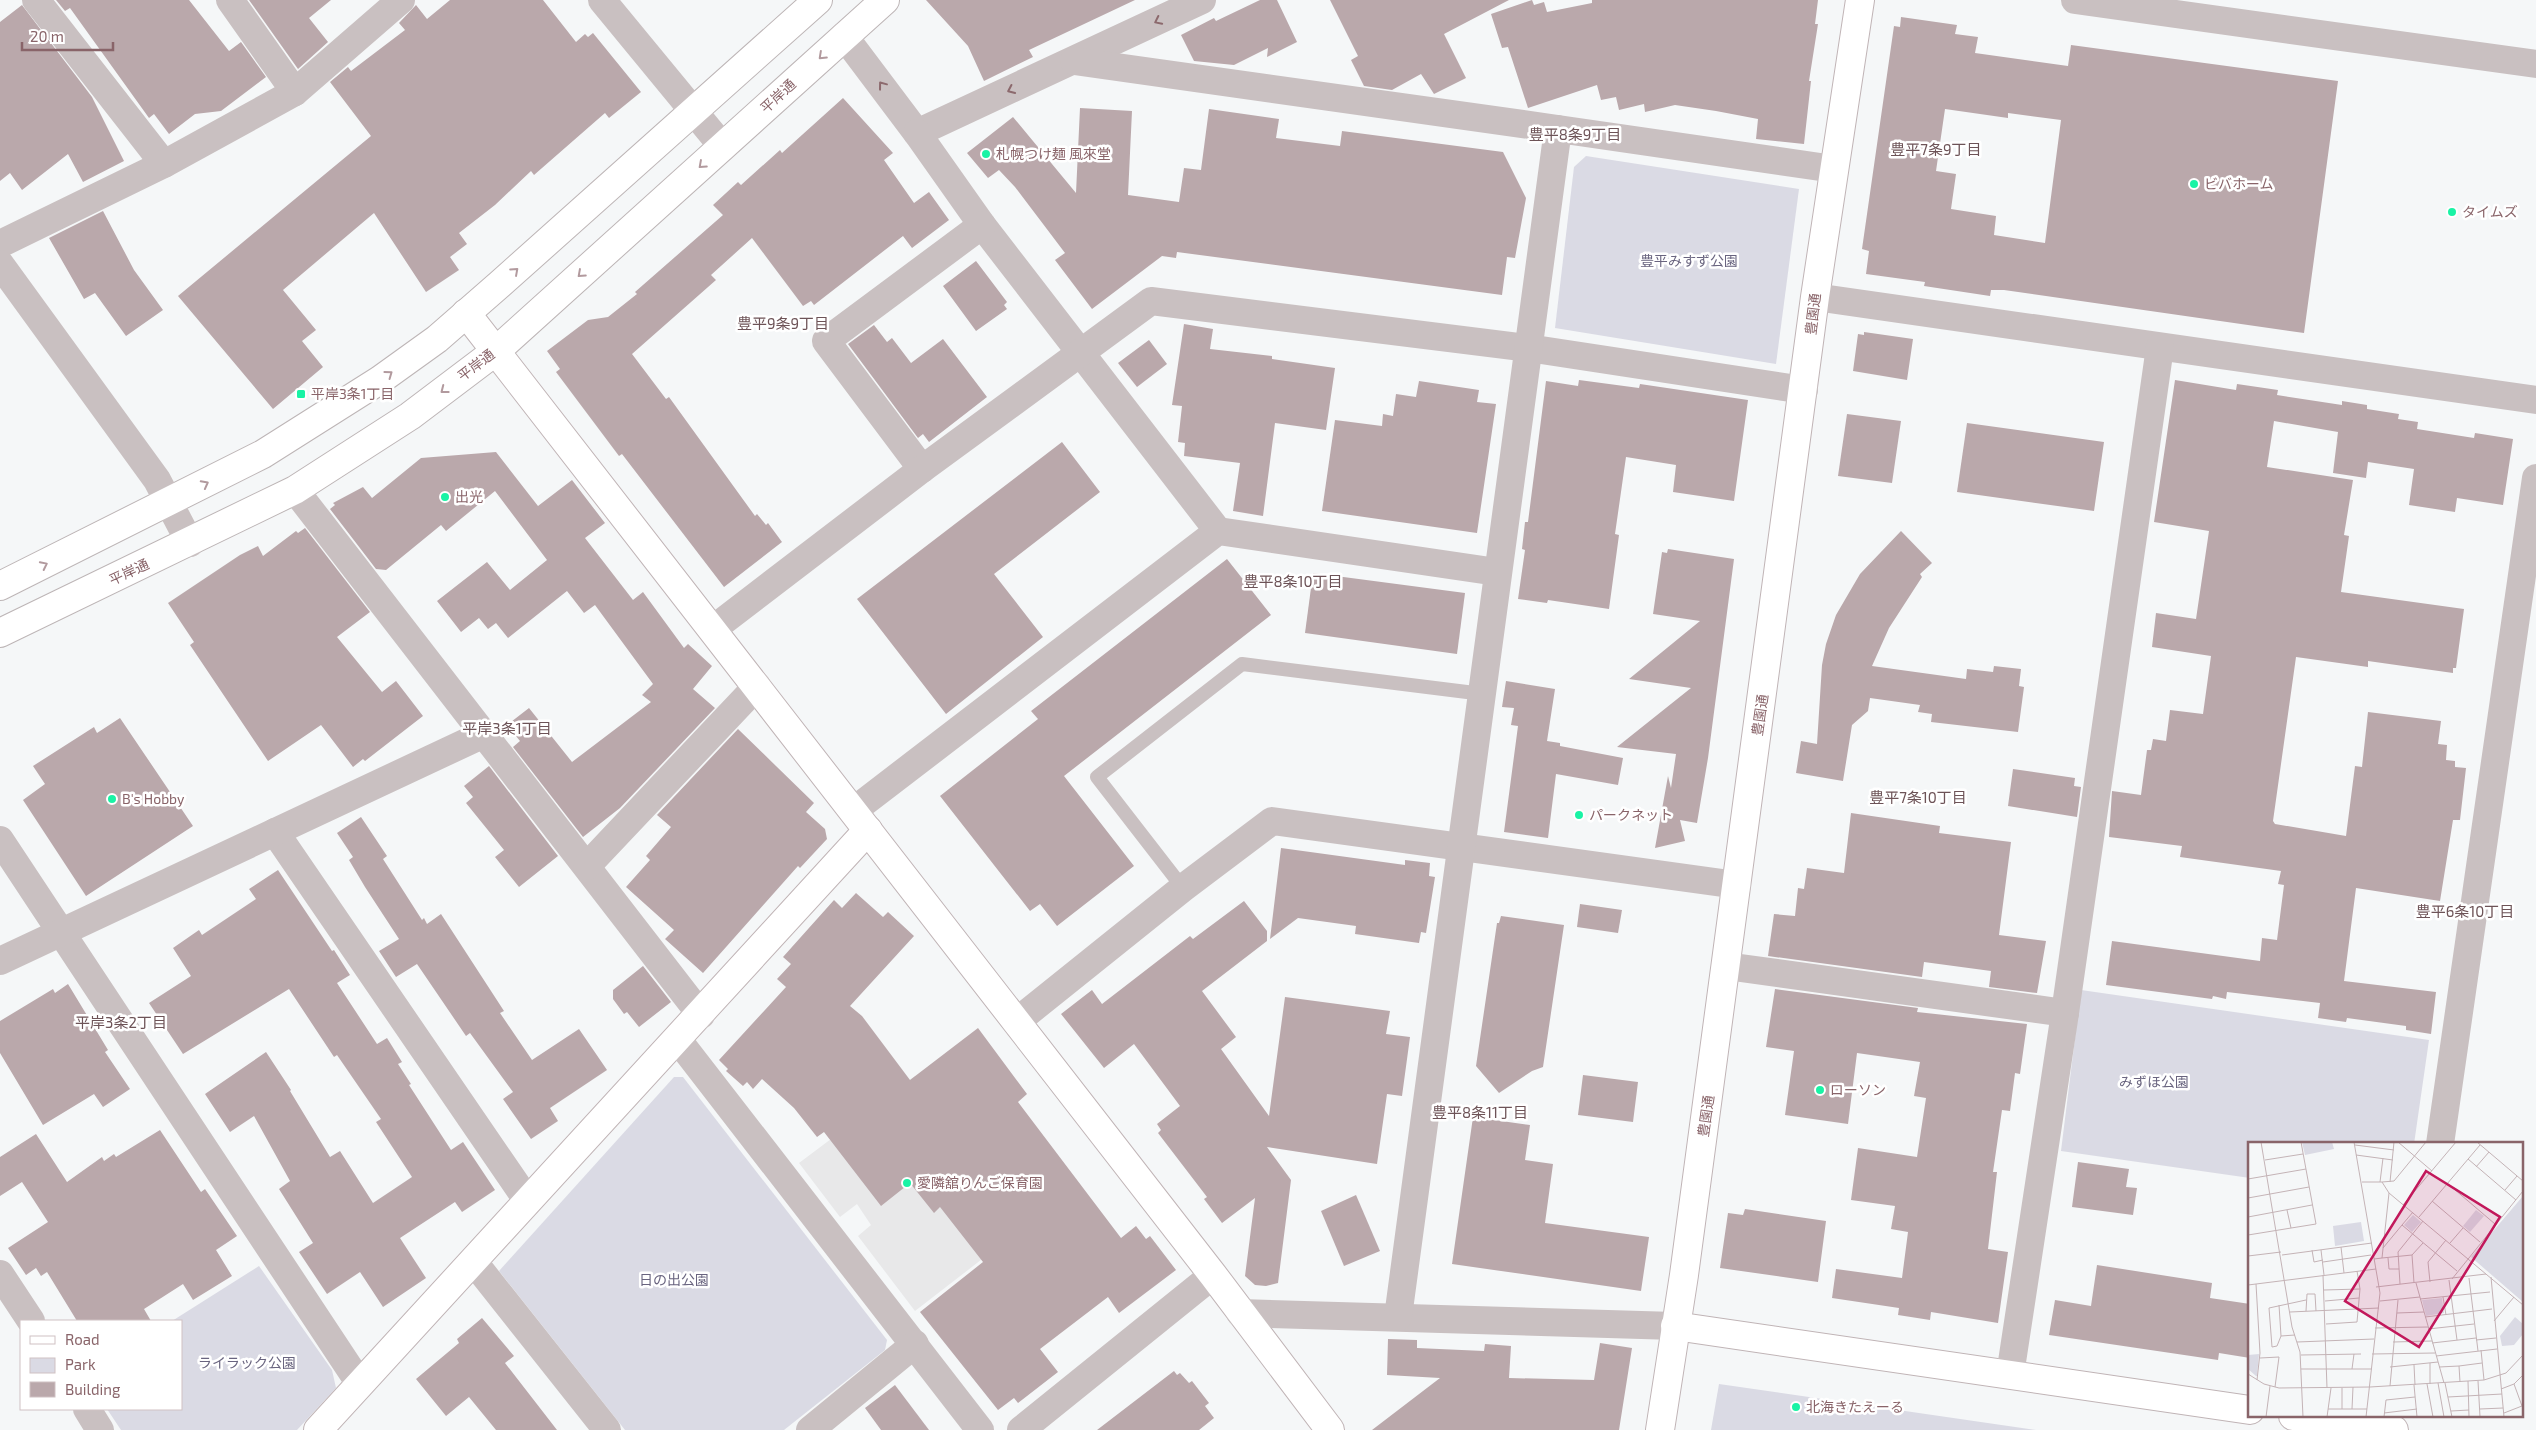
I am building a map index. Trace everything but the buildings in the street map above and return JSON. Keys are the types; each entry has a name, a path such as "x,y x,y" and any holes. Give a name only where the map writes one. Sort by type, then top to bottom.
{"main road":[{"path":"0,586 170,503 263,454 320,420 396,368 436,339 466,313 818,0"},
{"name":"平岸通","path":"0,634 190,543 295,490 410,416 496,350 885,0"},
{"name":"豊園通","path":"1660,1430 1726,966 1815,297 1860,0"},
{"path":"466,313 1213,1275 1330,1430"},
{"path":"330,1426 360,1384 527,1200 701,1015 861,821"},
{"path":"1675,1326 2248,1410"},
{"path":"2307,1418 2394,1430"}],"street":[{"path":"36,0 164,164"},
{"path":"230,0 295,92"},
{"path":"0,244 164,164 295,92 401,0"},
{"path":"602,0 722,147"},
{"path":"918,133 1202,0"},
{"path":"2075,0 2536,64"},
{"path":"844,36 918,133 982,225 1218,531 1497,572"},
{"path":"1074,61 1834,169"},
{"path":"1398,1317 1558,130"},
{"path":"922,469 826,340 982,225"},
{"path":"0,264 157,480 190,543"},
{"path":"1815,297 2536,400"},
{"path":"713,629 922,469 1151,301 1528,348 1804,390"},
{"path":"2010,1375 2066,1013 2160,347"},
{"path":"2440,1142 2528,593 2536,478"},
{"path":"295,490 701,1015"},
{"path":"861,821 1218,531"},
{"path":"587,866 756,686"},
{"path":"0,960 484,734"},
{"path":"1016,1022 1183,888 1272,821 1737,885"},
{"path":"275,832 527,1200"},
{"path":"0,840 360,1384"},
{"path":"1726,966 2066,1013"},
{"path":"678,1040 980,1430"},
{"path":"473,1261 607,1430"},
{"path":"0,1274 29,1320"},
{"path":"1021,1430 1213,1275"},
{"path":"1240,1313 1675,1326"},
{"path":"810,1430 915,1344"},
{"path":"87,1410 100,1430"}],"lane":[{"path":"1183,888 1097,778 1242,664 1483,694"}],"shaded area":[{"name":"愛隣舘りんご保育園","path":"915,1076 1030,1222 915,1311 858,1236 871,1225 857,1204 840,1217 799,1163"}],"green space":[{"name":"豊平みすず公園","path":"1586,156 1799,189 1776,364 1555,328 1574,167"},
{"name":"みずほ公園","path":"2081,990 2429,1040 2414,1142 2248,1142 2248,1178 2061,1151"},
{"name":"日の出公園","path":"674,1077 683,1077 887,1340 885,1350 784,1430 625,1430 499,1271"},
{"name":"ライラック公園","path":"259,1266 332,1370 336,1388 297,1430 121,1430 108,1410 182,1410 182,1320 174,1320"},
{"name":"北海きたえーる","path":"1719,1384 2036,1430 1711,1430"}],"place":[{"name":"札幌つけ麺 風來堂","path":"986,154"},
{"name":"ビバホーム","path":"2194,184"},
{"name":"タイムズ","path":"2452,212"},
{"name":"平岸3条1丁目","path":"301,394"},
{"name":"出光","path":"445,497"},
{"name":"B's Hobby","path":"112,799"},
{"name":"パークネット","path":"1579,815"},
{"name":"ローソン","path":"1820,1090"},
{"name":"愛隣舘りんご保育園","path":"907,1183"},
{"name":"北海きたえーる","path":"1796,1407"}],"district":[{"name":"豊平8条9丁目","path":"1575,135"},
{"name":"豊平7条9丁目","path":"1936,150"},
{"name":"豊平9条9丁目","path":"783,324"},
{"name":"豊平8条10丁目","path":"1293,582"},
{"name":"平岸3条1丁目","path":"507,729"},
{"name":"豊平7条10丁目","path":"1918,798"},
{"name":"豊平6条10丁目","path":"2465,912"},
{"name":"平岸3条2丁目","path":"121,1023"},
{"name":"豊平8条11丁目","path":"1480,1113"}]}
